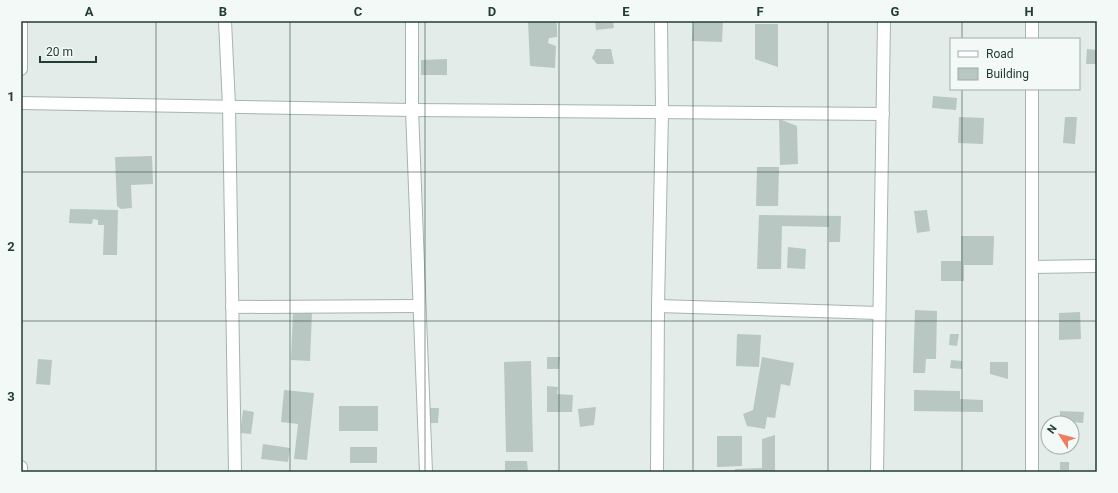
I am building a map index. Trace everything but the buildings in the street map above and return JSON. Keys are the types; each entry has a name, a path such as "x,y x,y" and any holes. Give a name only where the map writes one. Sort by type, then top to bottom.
{"street":[{"path":"21,21 21,69"},
{"path":"225,21 229,106 235,472"},
{"path":"412,21 412,110 426,472"},
{"path":"656,472 662,112 661,21"},
{"path":"877,472 884,21"},
{"path":"1032,21 1032,38"},
{"path":"1032,90 1032,472"},
{"path":"21,103 412,110 883,114"},
{"path":"1032,266 1097,266"},
{"path":"232,307 419,306"},
{"path":"658,306 879,313"},
{"path":"21,467 21,472"}]}
